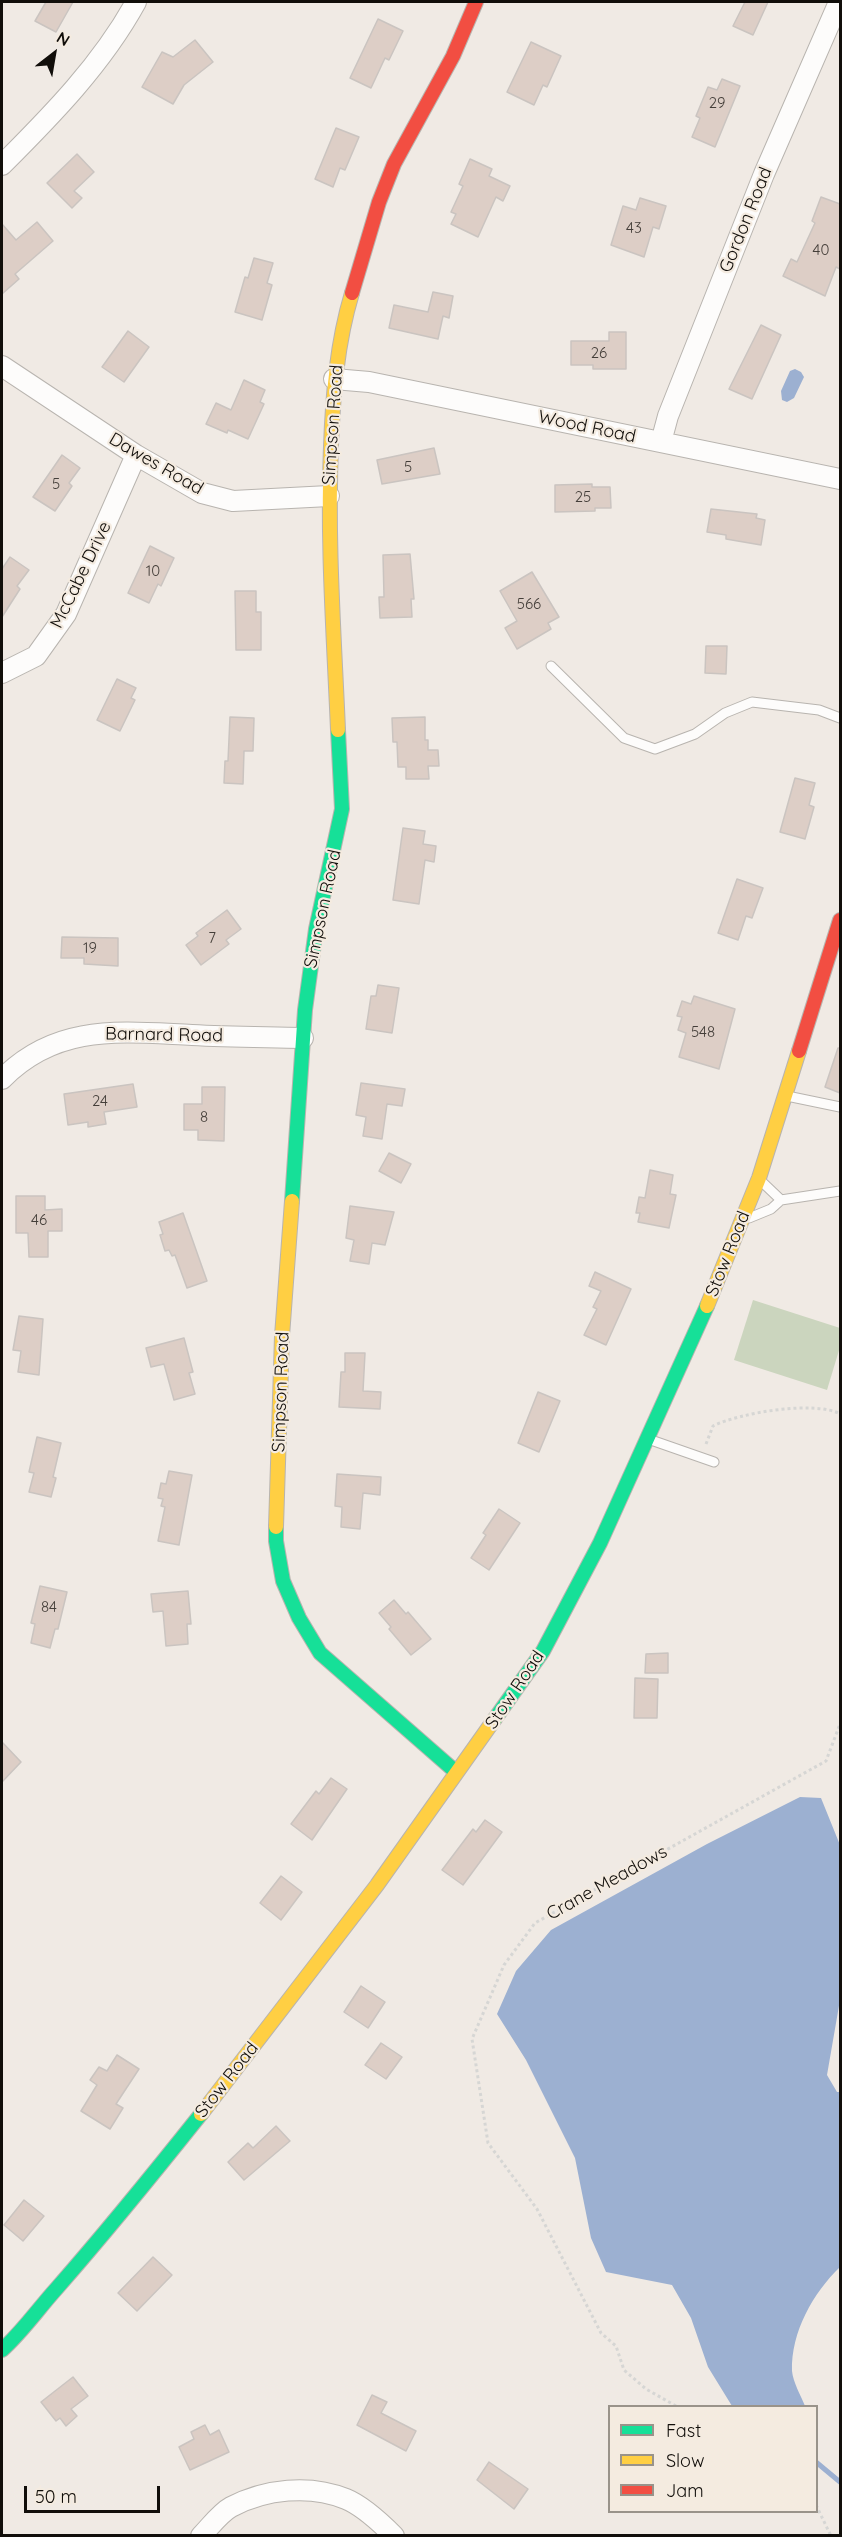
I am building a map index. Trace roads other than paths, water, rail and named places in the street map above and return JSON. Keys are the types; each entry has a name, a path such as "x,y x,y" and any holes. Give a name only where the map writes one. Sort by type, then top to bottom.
{"street":[{"path":"2,165 44,123 101,57 121,30 136,2"},
{"name":"Simpson Road","path":"456,1773 320,1653 299,1618 283,1581 276,1541 280,1377 303,1038 315,939 342,809 330,564 329,496 334,379 344,319 379,202 394,164 453,56 476,2"},
{"name":"Gordon Road","path":"661,442 668,416 764,174 839,2"},
{"name":"Dawes Road","path":"2,366 136,455 202,493 233,501 329,496"},
{"name":"Wood Road","path":"334,379 369,382 840,479"},
{"name":"McCabe Drive","path":"2,673 36,656 66,614 136,455"},
{"name":"Stow Road","path":"2,2350 21,2333 46,2300 127,2208 371,1893 543,1651 600,1543 649,1439 690,1347 759,1179 840,920"},
{"name":"Barnard Road","path":"2,1079 35,1053 66,1039 106,1032 303,1038"},
{"path":"201,2535 229,2508 266,2493 308,2490 347,2500 381,2523 394,2535"}],"lane":[{"path":"551,666 624,738 656,749 695,734 725,713 752,702 819,710 840,718"},
{"path":"786,1096 840,1107"},
{"path":"759,1179 781,1200"},
{"path":"740,1222 771,1209 781,1200 840,1191"},
{"path":"649,1439 714,1462"}],"water":[{"path":"795,369 804,377 794,398 787,402 782,400 781,391 790,371"},
{"path":"800,1797 821,1798 840,1845 840,2000 827,2075 837,2092 840,2092 840,2267 813,2301 795,2342 792,2371 805,2405 731,2405 708,2367 691,2318 672,2285 606,2272 591,2238 575,2158 526,2060 497,2014 516,1971 551,1930 707,1844"}],"waterway":[{"path":"818,2464 840,2482"}]}
